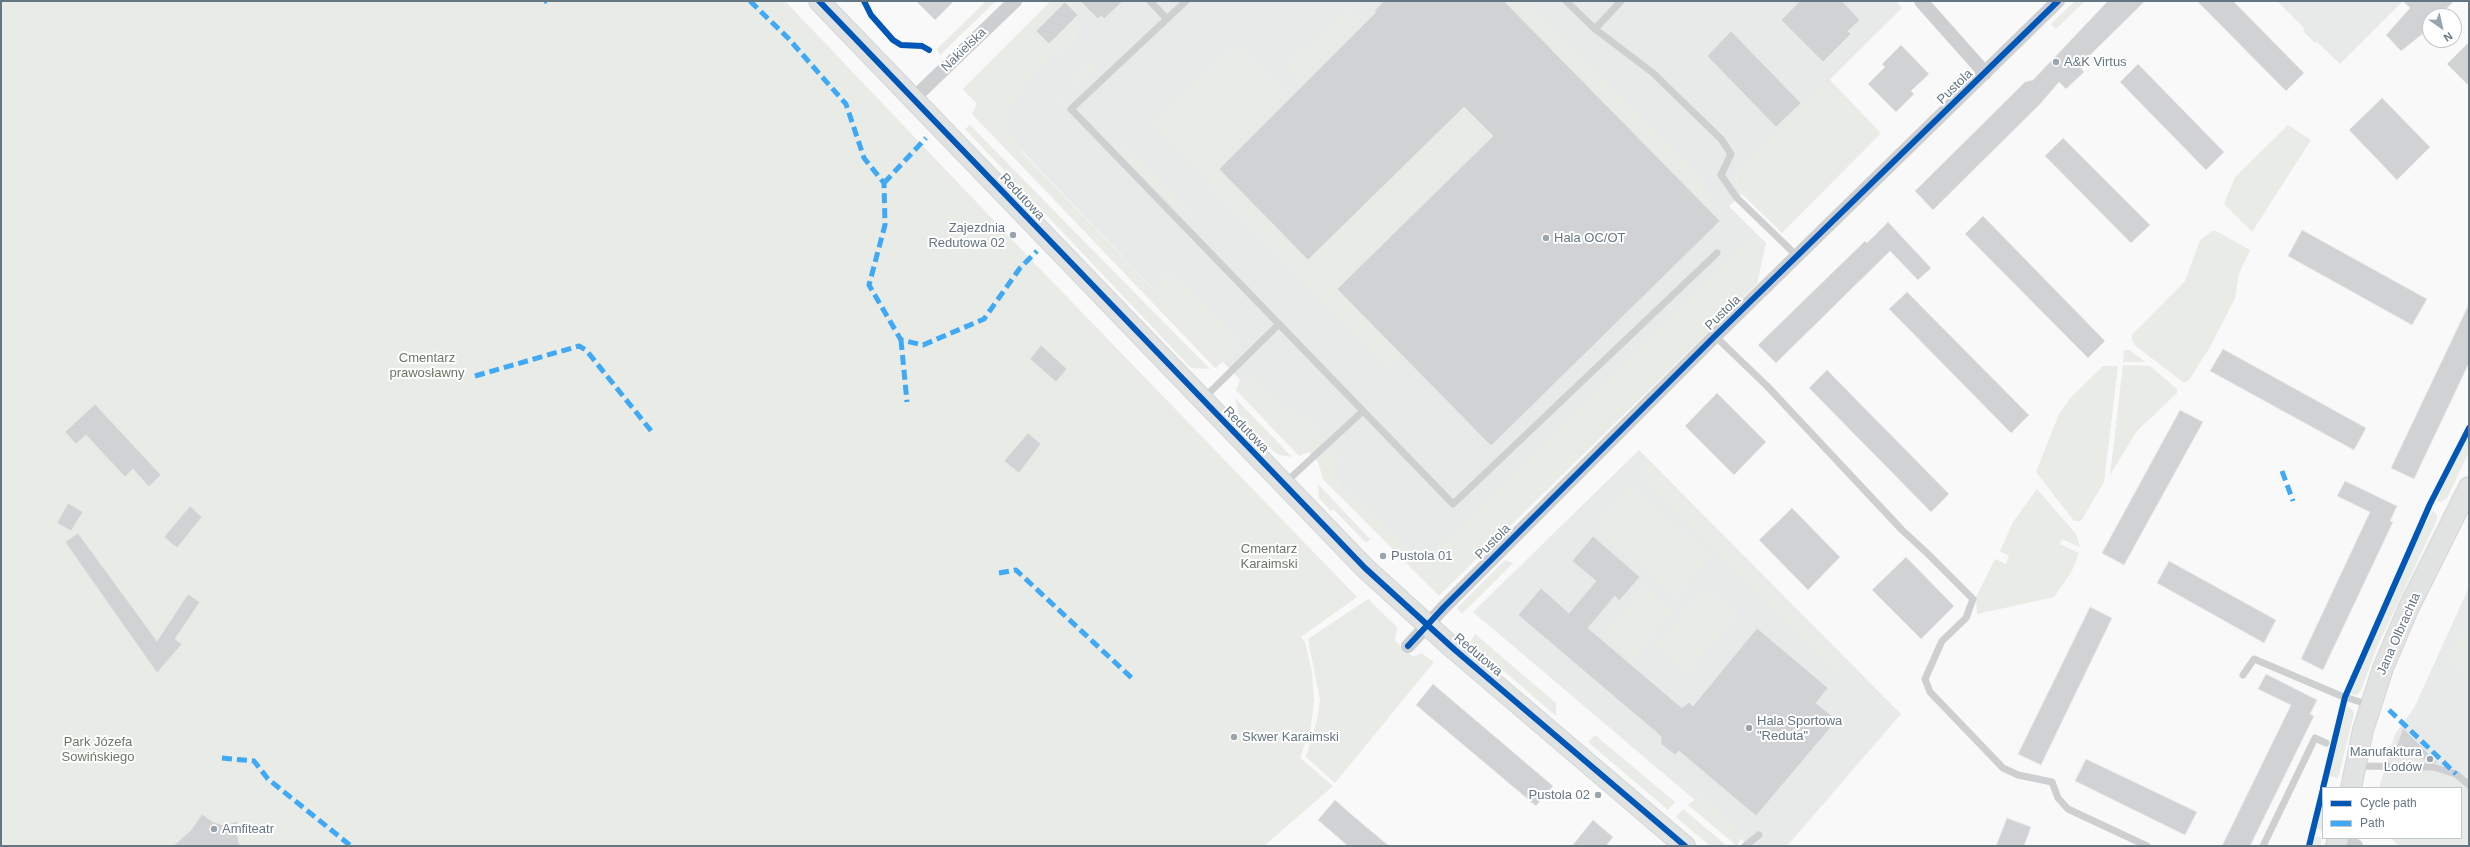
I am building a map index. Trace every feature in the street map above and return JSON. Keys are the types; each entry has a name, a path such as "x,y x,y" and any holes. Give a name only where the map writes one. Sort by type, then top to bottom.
{"street":[{"name":"Redutowa","path":"819,1 1365,568 1427,626 1679,844"},
{"name":"Nakielska","path":"914,98 1014,1"},
{"path":"1921,1 1985,73"},
{"name":"Pustola","path":"1408,646 1715,336 2058,1"},
{"name":"Jana Olbrachta","path":"2351,787 2370,705 2408,609 2469,488"},
{"path":"2337,841 2356,846"}],"lane":[{"path":"1150,1 1167,19"},
{"path":"1186,1 1071,109 1453,504 1717,253"},
{"path":"1566,1 1595,29 1653,74 1721,139 1731,154 1721,175 1737,198 1797,256"},
{"path":"1595,29 1621,1"},
{"path":"1202,400 1279,324"},
{"path":"1715,336 1767,386 1902,530 1973,599 1966,618 1942,640 1925,679 1930,692 2003,768 2018,775 2052,782 2058,798 2068,809 2147,846"},
{"path":"1284,484 1363,410"},
{"path":"2243,675 2254,659 2339,695 2370,705"},
{"path":"2263,846 2315,738 2326,744"},
{"path":"2357,766 2433,767 2456,774 2469,785"},
{"path":"1745,846 1759,836"}],"shaded area":[{"path":"1051,1 1075,4 1078,1 1896,1 1902,8 1736,173 1737,186 1742,194 1729,206 1766,243 1426,575 963,89"},
{"path":"2277,1 2403,1 2340,64 2303,31 2305,29"},
{"path":"1639,450 1901,714 1787,846 1749,846 1473,612"},
{"path":"2469,587 2469,846 2399,846 2392,839 2462,839 2462,787 2379,787 2395,734 2414,708"}],"green space":[{"name":"Cmentarz prawosławny","path":"1,1 785,1 1041,270 1357,597 1301,637 1305,642 1312,672 1314,701 1311,727 1300,758 1333,786 1264,846 1,846"},
{"path":"986,1 996,1 940,55 937,49"},
{"path":"1051,1 1078,1 1075,4 1078,15 1076,40 1045,62 1019,92 1006,116 1010,133 1021,151 1155,291 1161,276 1173,275 1182,280 1235,335 1237,348 1215,368 972,114 977,104 963,89"},
{"path":"1504,1 1528,1 1699,175 1720,221"},
{"path":"2075,1 2085,1 2056,29 2051,24"},
{"path":"1345,10 1363,25 1304,83 1286,66"},
{"path":"1236,44 1289,98 1219,169 1307,260 1464,107 1493,136 1337,289 1403,357 1385,366 1150,123"},
{"path":"1096,60 1098,65 1090,74 1080,79 1078,85 1070,90 1066,90 1062,94 1062,100 1056,102 1051,108 1047,106 1071,84 1073,78 1081,74 1084,66"},
{"path":"1829,79 1881,133 1782,233 1742,194 1737,186 1736,173"},
{"path":"970,125 1210,369 1191,368 965,129"},
{"path":"2288,125 2311,140 2252,232 2224,204 2235,177"},
{"path":"1107,140 1136,154 1203,225 1182,210 1178,212"},
{"path":"2212,231 2216,231 2250,250 2239,274 2235,298 2210,347 2189,380 2184,383 2136,346 2132,341 2132,335 2185,281 2200,240"},
{"path":"1756,234 1766,243 1757,284 1439,596 1323,479 1318,462 1309,452 1299,456 1236,390 1240,380 1254,375 1292,414 1305,414 1324,437 1325,452 1329,448 1336,450 1340,456 1334,479 1411,549 1426,553 1441,545"},
{"path":"2124,350 2130,350 2145,362 2123,362"},
{"path":"2123,365 2150,366 2177,389 2177,393 2137,431 2110,475"},
{"path":"2103,366 2118,366 2104,482 2081,521 2074,521 2036,472 2059,414 2071,397"},
{"path":"1235,398 1292,457 1280,455 1273,451 1239,415"},
{"path":"2469,434 2469,452 2447,498 2441,502 2437,501 2442,488"},
{"path":"1648,462 1845,662 1834,672 1638,472"},
{"path":"1318,484 1370,539 1366,543 1333,509 1331,511 1319,498"},
{"path":"1629,486 1711,556 1676,597 1594,527"},
{"path":"2037,489 2076,534 2080,547 2062,539 2060,544 2079,553 2072,571 2054,597 1977,614 1976,597 1995,559 2006,564 2009,556 2000,551 2013,522"},
{"path":"2433,511 2437,515 2437,520 2378,645 2361,690 2357,695 2350,694 2376,630 2425,524"},
{"path":"1505,560 1513,563 1462,614 1457,608"},
{"path":"1645,586 1673,610 1631,661 1601,637"},
{"path":"1705,587 1737,614 1688,672 1656,646"},
{"path":"1368,599 1397,627 1395,641 1413,657 1421,653 1434,662 1335,783 1306,757 1317,720 1320,700 1308,639"},
{"path":"2469,618 2469,697 2463,685 2459,663 2449,658"},
{"path":"1475,634 1556,703 1556,716 1470,642"},
{"path":"2347,706 2351,708 2354,714 2338,778 2329,776"},
{"path":"1595,735 1675,802 1668,810 1588,742"},
{"path":"1700,795 1738,828 1741,838 1737,846 1688,805"},
{"path":"2322,803 2322,831 2316,828"},
{"path":"1683,809 1727,846 1710,846 1676,817"},
{"path":"2317,836 2322,838 2320,846 2311,846 2314,838"}],"building":[{"path":"916,1 954,1 935,20"},
{"path":"1080,1 1123,1 1104,19 1101,16 1098,19"},
{"name":"Hala OC/OT","path":"1384,1 1504,1 1720,221 1491,446 1337,289 1493,136 1464,107 1308,260 1219,169 1376,12 1374,11"},
{"path":"1800,1 1842,1 1860,20 1848,31 1851,34 1823,62 1781,20"},
{"path":"2108,1 2145,1 2079,66 2084,72 2066,89 2059,82 2040,104 1933,210 1915,191 2025,82 2033,80"},
{"path":"2197,1 2233,1 2304,73 2286,91"},
{"path":"2403,1 2454,1 2447,8 2422,8 2422,34 2401,51 2386,35 2410,8"},
{"path":"1065,2 1078,15 1049,44 1036,31"},
{"path":"1731,31 1801,103 1776,127 1707,56"},
{"path":"2469,42 2469,86 2447,64"},
{"path":"1901,45 1929,74 1911,91 1914,94 1896,112 1868,84 1885,67 1882,64"},
{"path":"2138,64 2224,152 2206,170 2120,82"},
{"path":"2382,98 2430,147 2397,180 2349,130"},
{"path":"2063,138 2150,225 2131,243 2045,156"},
{"path":"1983,216 2105,341 2088,358 1965,234"},
{"path":"1888,222 1931,268 1918,280 1890,251 1776,363 1758,345 1865,241 1867,243"},
{"path":"2302,230 2427,299 2412,325 2288,256"},
{"path":"1907,292 2029,415 2011,433 1889,309"},
{"path":"2469,304 2469,363 2414,479 2391,468"},
{"path":"1041,345 1067,369 1056,382 1030,359"},
{"path":"2223,349 2366,428 2354,450 2210,371"},
{"path":"1827,370 1949,494 1931,512 1809,388"},
{"path":"1717,393 1766,442 1734,475 1685,426"},
{"path":"95,404 161,475 149,487 133,469 125,477 86,435 76,444 65,432"},
{"path":"2180,410 2203,422 2124,565 2102,553"},
{"path":"1028,433 1041,444 1019,473 1004,461"},
{"path":"2345,481 2397,506 2390,521 2393,522 2323,670 2301,659 2370,512 2337,496"},
{"path":"68,503 83,512 71,531 57,523"},
{"path":"190,506 202,517 177,548 164,537"},
{"path":"1792,508 1840,557 1808,590 1759,540"},
{"path":"78,533 157,641 188,594 200,602 175,639 182,644 157,673 65,542"},
{"name":"Hala Sportowa \"Reduta\"","path":"1593,536 1640,577 1619,601 1615,596 1588,628 1682,708 1689,702 1693,706 1757,628 1828,688 1816,703 1837,720 1756,816 1679,751 1675,755 1661,744 1661,737 1656,732 1518,615 1541,588 1569,613 1596,581 1572,561"},
{"path":"1906,557 1954,606 1921,639 1872,590"},
{"path":"2169,561 2276,620 2264,643 2157,583"},
{"path":"2090,607 2112,618 2041,765 2018,754"},
{"path":"2266,674 2317,700 2310,714 2314,716 2250,846 2222,846 2291,705 2258,689"},
{"path":"1433,684 1553,786 1536,806 1416,705"},
{"path":"2403,728 2439,764 2414,757 2392,759"},
{"path":"2086,759 2197,812 2185,835 2075,781"},
{"path":"1335,800 1389,846 1348,846 1318,820"},
{"name":"Amfiteatr","path":"202,814 213,822 224,825 238,821 236,831 240,846 173,846 191,830"},
{"path":"2007,818 2031,827 2024,846 1996,846"},
{"path":"1593,820 1613,837 1606,846 1572,846"}],"marked path":[{"path":"750,1 788,38 846,104 864,158 884,183 885,225 869,285 901,340 923,345 984,319 1020,268 1037,251"},
{"path":"884,183 926,138"},
{"path":"901,340 907,402"},
{"path":"475,376 579,346 586,350 652,432"},
{"path":"2282,471 2293,501"},
{"path":"999,573 1016,570 1135,681"},
{"path":"2389,710 2456,774"},
{"path":"222,758 254,761 268,779 351,846"}],"cycle path":[{"path":"819,1 1365,568 1455,650 1685,846"},
{"path":"864,1 871,15 893,40 901,45 922,46 929,50"},
{"path":"1408,646 1444,607 1715,336 2058,1"},
{"path":"2323,787 2345,697 2430,504 2469,428"},
{"path":"2309,846 2322,793"}],"place":[{"name":"A&K Virtus","path":"2056,62"},
{"name":"Zajezdnia Redutowa 02","path":"1013,235"},
{"name":"Hala OC/OT","path":"1546,238"},
{"name":"Pustola 01","path":"1383,556"},
{"name":"Hala Sportowa \"Reduta\"","path":"1749,728"},
{"name":"Skwer Karaimski","path":"1234,737"},
{"name":"Manufaktura Lodów","path":"2430,759"},
{"name":"Pustola 02","path":"1598,795"},
{"name":"Amfiteatr","path":"214,829"}],"park label":[{"name":"Cmentarz Karaimski","path":"1269,556"},
{"name":"Park Józefa Sowińskiego","path":"98,750"}]}
